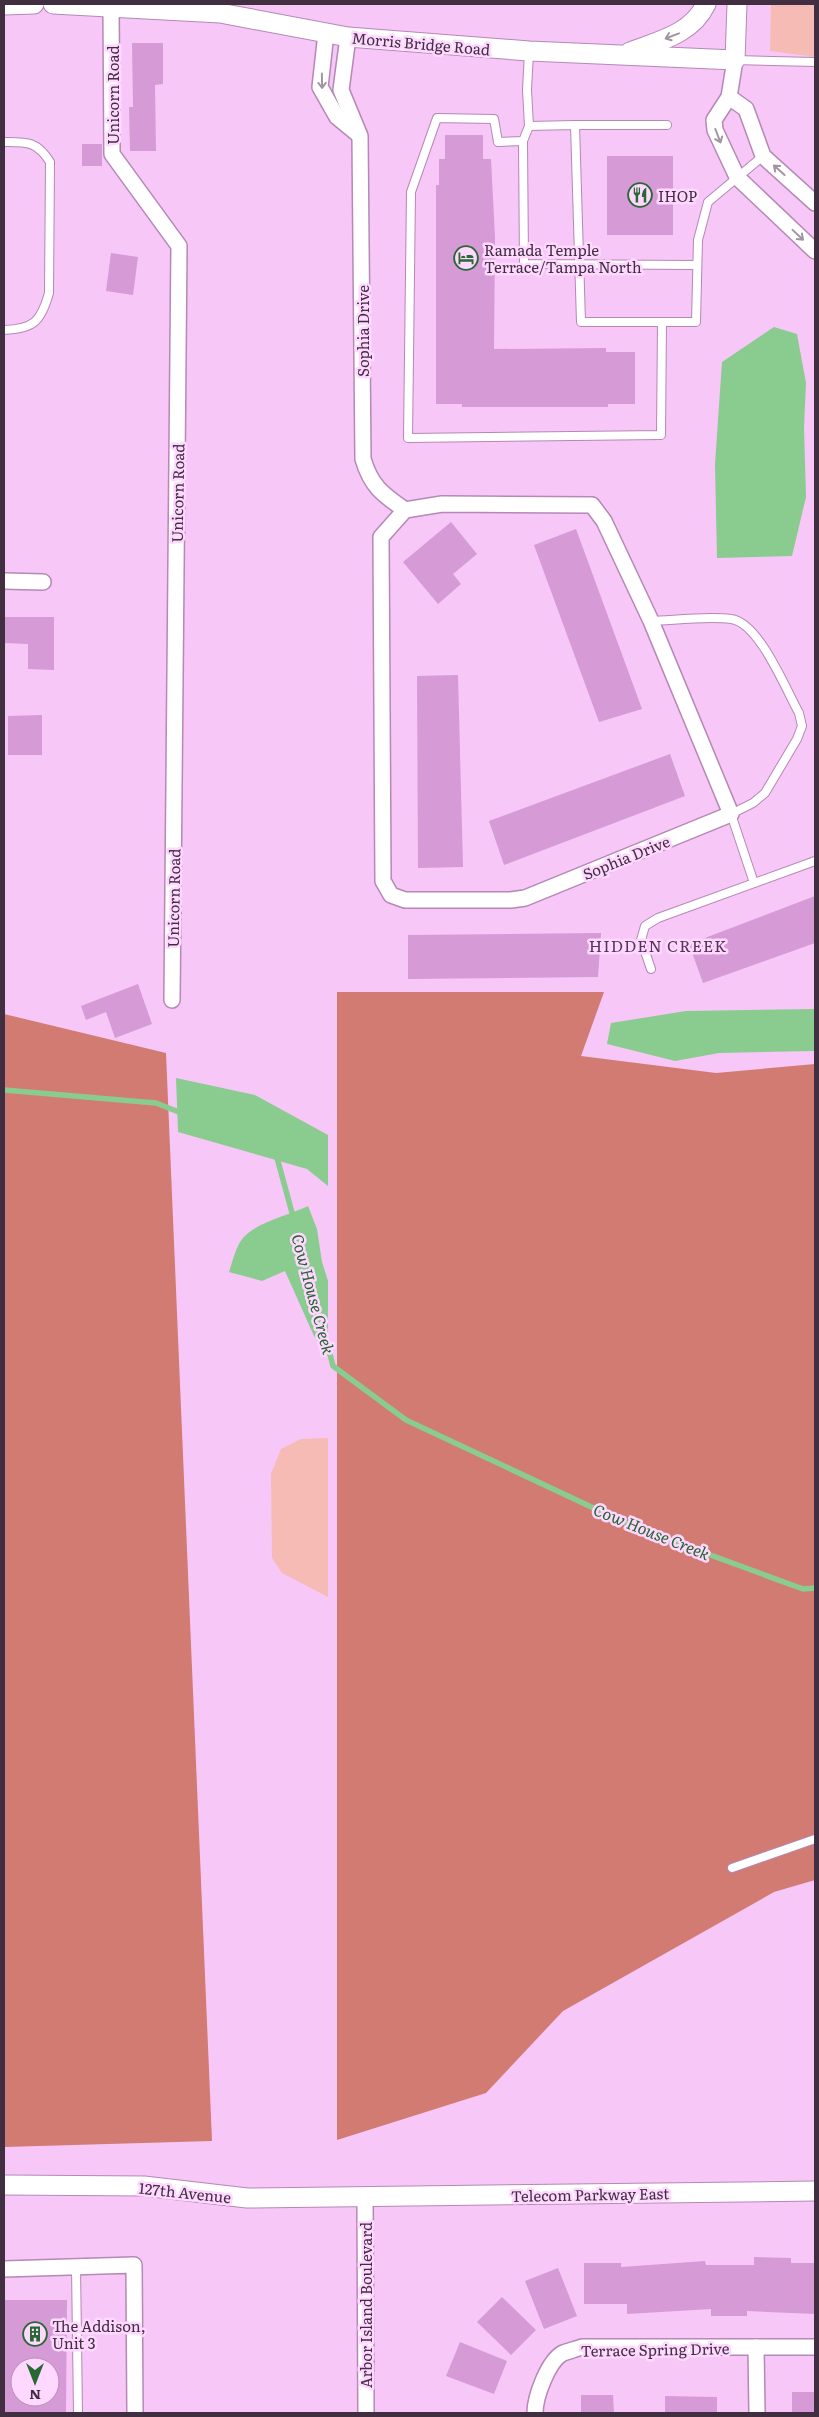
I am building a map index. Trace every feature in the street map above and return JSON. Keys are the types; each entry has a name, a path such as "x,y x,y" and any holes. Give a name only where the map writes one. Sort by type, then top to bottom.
{"street":[{"path":"4,5 34,4"},
{"name":"Morris Bridge Road","path":"53,4 220,13 348,37 529,51 735,60"},
{"path":"623,55 687,29 702,13 706,4"},
{"path":"736,4 735,60 730,96 714,120 715,130 737,177 815,251"},
{"name":"Unicorn Road","path":"111,7 112,154 179,246 172,1000"},
{"path":"326,33 320,87 337,117 360,136"},
{"name":"Sophia Drive","path":"348,37 341,90 360,136 363,459 368,474 378,490 404,510 381,537 384,881 391,895 404,900 511,900 525,898 731,814"},
{"path":"730,96 746,109 763,156 815,203"},
{"path":"404,510 442,504 592,505 604,520 651,621 731,814"},
{"path":"4,581 43,582"},
{"name":"127th Avenue","path":"4,2185 144,2186 247,2198 365,2197"},
{"name":"Telecom Parkway East","path":"365,2197 815,2191"},
{"name":"Arbor Island Boulevard","path":"365,2197 366,2413"},
{"path":"4,2269 134,2265 135,2413"},
{"name":"Terrace Spring Drive","path":"535,2413 535,2401 547,2373 561,2354 582,2347 815,2347"},
{"path":"756,2347 757,2413"}],"lane":[{"path":"529,51 527,90 529,126 523,141 524,264 697,265"},
{"path":"735,60 815,62"},
{"path":"523,141 498,142 494,119 437,118 411,192 408,438 661,435 662,322"},
{"path":"575,125 580,322 696,322 698,240 708,202 763,156"},
{"path":"529,126 667,125"},
{"path":"4,142 27,142 42,150 50,162 50,293 45,310 33,325 19,330 4,330"},
{"path":"651,621 733,619 748,626 758,638 799,713 802,726 797,739 764,793 753,803 731,814 754,883"},
{"path":"651,969 641,940 645,926 658,918 815,861"},
{"path":"732,1868 815,1839"},
{"path":"76,2267 78,2413"}],"shaded area":[{"path":"771,4 815,4 815,57 770,51"},
{"path":"337,992 604,992 581,1056 716,1073 815,1064 815,1880 774,1892 563,2011 486,2093 337,2140"},
{"path":"4,1014 166,1053 212,2141 4,2147"},
{"path":"328,1438 328,1597 282,1573 272,1558 271,1474 281,1449 301,1439"}],"water":[{"path":"774,327 797,334 806,383 804,427 806,497 792,556 717,558 715,464 722,362"},
{"path":"815,1009 815,1051 719,1053 675,1061 607,1044 611,1023 686,1011"},
{"path":"176,1078 255,1095 328,1135 328,1186 307,1169 178,1132"},
{"path":"308,1206 317,1229 322,1262 328,1281 328,1356 314,1336 285,1271 262,1281 229,1272 238,1246 250,1232 259,1226"}],"building":[{"path":"132,43 163,43 163,84 155,85 156,151 130,151 129,107 133,107"},
{"name":"Ramada Temple Terrace/Tampa North","path":"445,135 483,135 483,159 491,159 495,237 494,349 606,348 606,352 635,352 635,404 608,404 608,407 462,407 462,404 436,404 436,185 439,185 439,159 445,159"},
{"path":"82,144 102,144 102,166 82,166"},
{"name":"IHOP","path":"607,156 673,156 673,235 607,235"},
{"path":"111,253 138,257 133,295 106,291"},
{"path":"451,522 477,554 453,574 461,584 438,604 403,562"},
{"path":"576,529 642,709 599,722 534,545"},
{"path":"4,617 54,617 54,670 28,669 28,644 4,643"},
{"path":"458,675 463,867 418,868 417,676"},
{"path":"42,715 42,755 8,755 8,716"},
{"path":"670,754 685,796 504,865 489,821"},
{"path":"815,896 815,943 703,983 689,944"},
{"path":"601,933 598,977 408,979 408,935"},
{"path":"138,984 152,1024 115,1038 106,1012 86,1020 81,1006"},
{"path":"754,2257 791,2258 791,2263 815,2263 815,2314 747,2311 747,2316 711,2316 711,2309 627,2314 627,2304 584,2304 584,2263 621,2263 621,2267 705,2261 706,2265 754,2265"},
{"path":"558,2268 577,2316 544,2329 525,2281"},
{"path":"502,2297 536,2330 511,2355 477,2322"},
{"name":"The Addison, Unit 3","path":"4,2300 67,2300 66,2413 4,2413"},
{"path":"460,2342 507,2361 494,2394 446,2376"},
{"path":"792,2392 815,2392 815,2413 792,2413"},
{"path":"581,2395 613,2395 614,2413 581,2413"},
{"path":"665,2396 717,2397 717,2413 665,2413"}],"waterway":[{"name":"Cow House Creek","path":"4,1090 156,1103 184,1114"},
{"name":"Cow House Creek","path":"276,1154 294,1220"},
{"name":"Cow House Creek","path":"327,1342 333,1366 406,1420 634,1527 803,1589 815,1588"}],"place":[{"name":"IHOP","path":"640,195"},
{"name":"Ramada Temple Terrace/Tampa North","path":"466,258"},
{"name":"The Addison, Unit 3","path":"35,2334"}],"district":[{"name":"HIDDEN CREEK","path":"658,945"}]}
